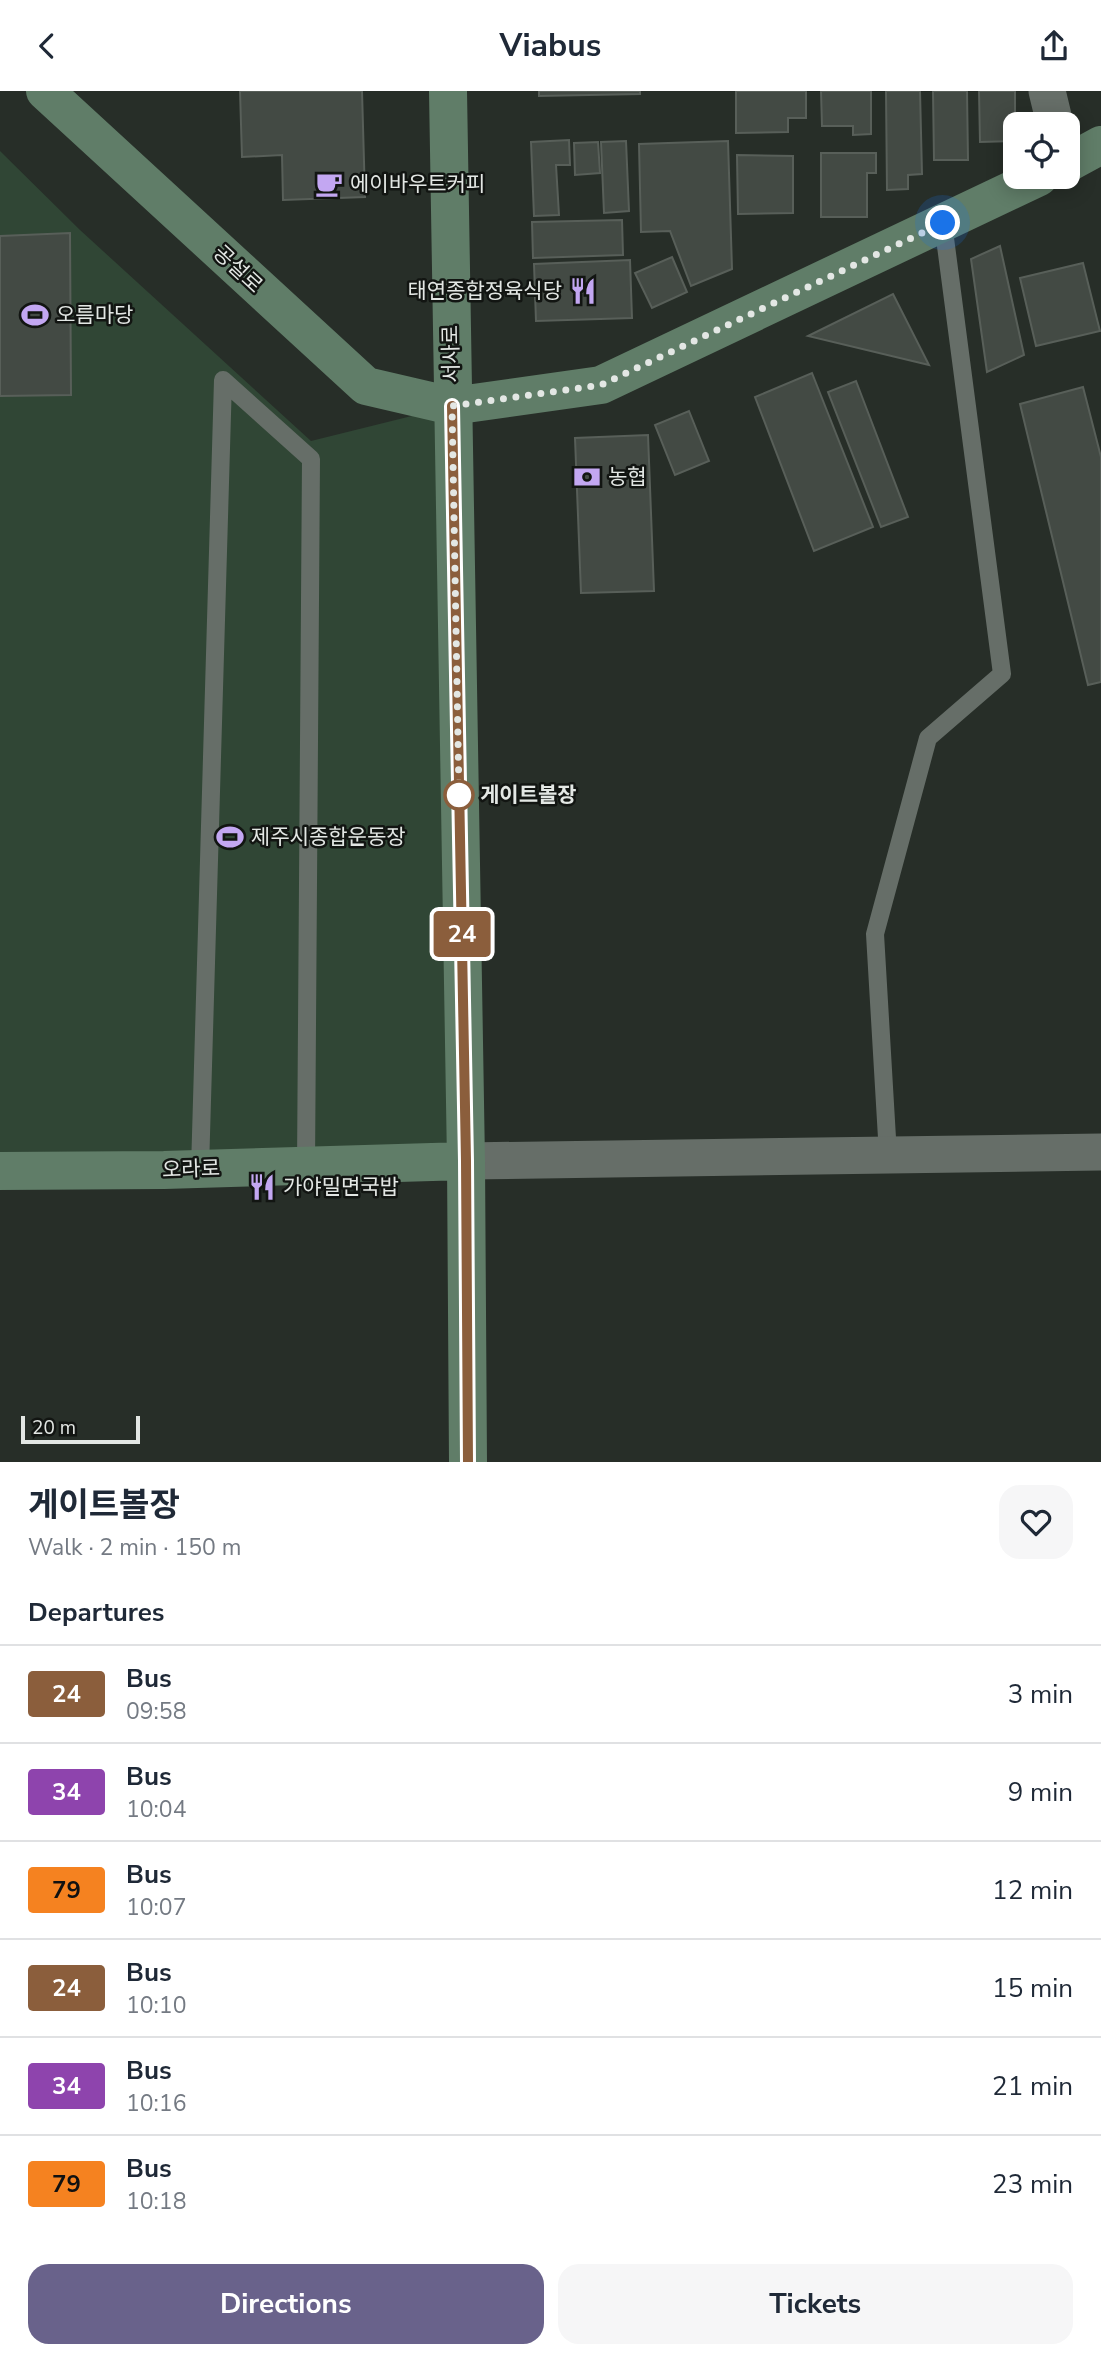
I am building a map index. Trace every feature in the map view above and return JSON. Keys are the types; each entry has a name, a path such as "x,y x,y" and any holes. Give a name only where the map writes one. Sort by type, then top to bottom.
{"street":[{"name":"공설로","path":"45,91 366,386 452,406"},
{"name":"서사로","path":"448,91 466,1161 468,1462"},
{"path":"1047,91 1052,112"},
{"path":"1080,156 1101,145"},
{"path":"452,406 601,385 1014,189"},
{"path":"466,1161 1094,1152"},
{"name":"오라로","path":"0,1171 200,1169 466,1161"}],"lane":[{"path":"888,1155 875,934 928,738 1002,674 943,223"},
{"path":"200,1169 223,380 311,459 306,1166"}],"green space":[{"name":"제주시종합운동장","path":"0,151 80,230 311,441 452,406 466,1161 0,1162"}],"building":[{"path":"240,91 362,91 365,197 283,200 282,155 242,157"},
{"path":"539,91 640,91 640,94 539,96"},
{"path":"736,91 806,91 806,118 788,118 788,132 736,133"},
{"path":"821,91 871,91 871,134 853,135 853,126 822,126"},
{"path":"886,91 920,91 922,174 908,175 908,189 887,190"},
{"path":"933,91 967,91 968,160 934,160"},
{"path":"979,91 1015,91 1015,112 1003,112 1003,141 980,142"},
{"path":"569,140 570,165 556,165 559,215 534,216 531,142"},
{"path":"626,141 629,211 604,213 601,142"},
{"path":"728,141 732,269 691,286 670,231 641,232 639,144"},
{"path":"598,142 600,173 575,175 574,143"},
{"path":"821,153 876,153 876,173 867,173 867,217 821,217"},
{"path":"737,155 793,156 793,213 738,214"},
{"path":"622,220 623,255 533,258 532,222"},
{"name":"오름마당","path":"70,233 71,395 0,396 0,236"},
{"path":"1000,246 1024,355 987,372 971,259"},
{"path":"672,257 687,292 652,308 635,273"},
{"name":"태연종합정육식당","path":"630,260 632,318 536,321 534,264"},
{"path":"1083,263 1100,331 1036,346 1020,278"},
{"path":"893,294 929,365 808,336"},
{"path":"812,373 873,527 814,551 755,397"},
{"path":"856,381 908,517 881,527 828,392"},
{"path":"1083,387 1101,457 1101,682 1088,685 1020,404"},
{"path":"689,411 709,461 675,475 655,425"},
{"path":"648,435 654,591 581,593 575,438"}],"bus line":[{"name":"24","path":"452,406 466,1161 468,1462"}],"place":[{"name":"에이바우트커피","path":"329,184"},
{"name":"태연종합정육식당","path":"583,291"},
{"name":"오름마당","path":"35,315"},
{"name":"농협","path":"587,477"},
{"name":"게이트볼장","path":"459,795"},
{"name":"제주시종합운동장","path":"230,837"},
{"name":"가야밀면국밥","path":"262,1187"}],"route":[{"path":"459,795 452,406 601,385 943,223"}]}
